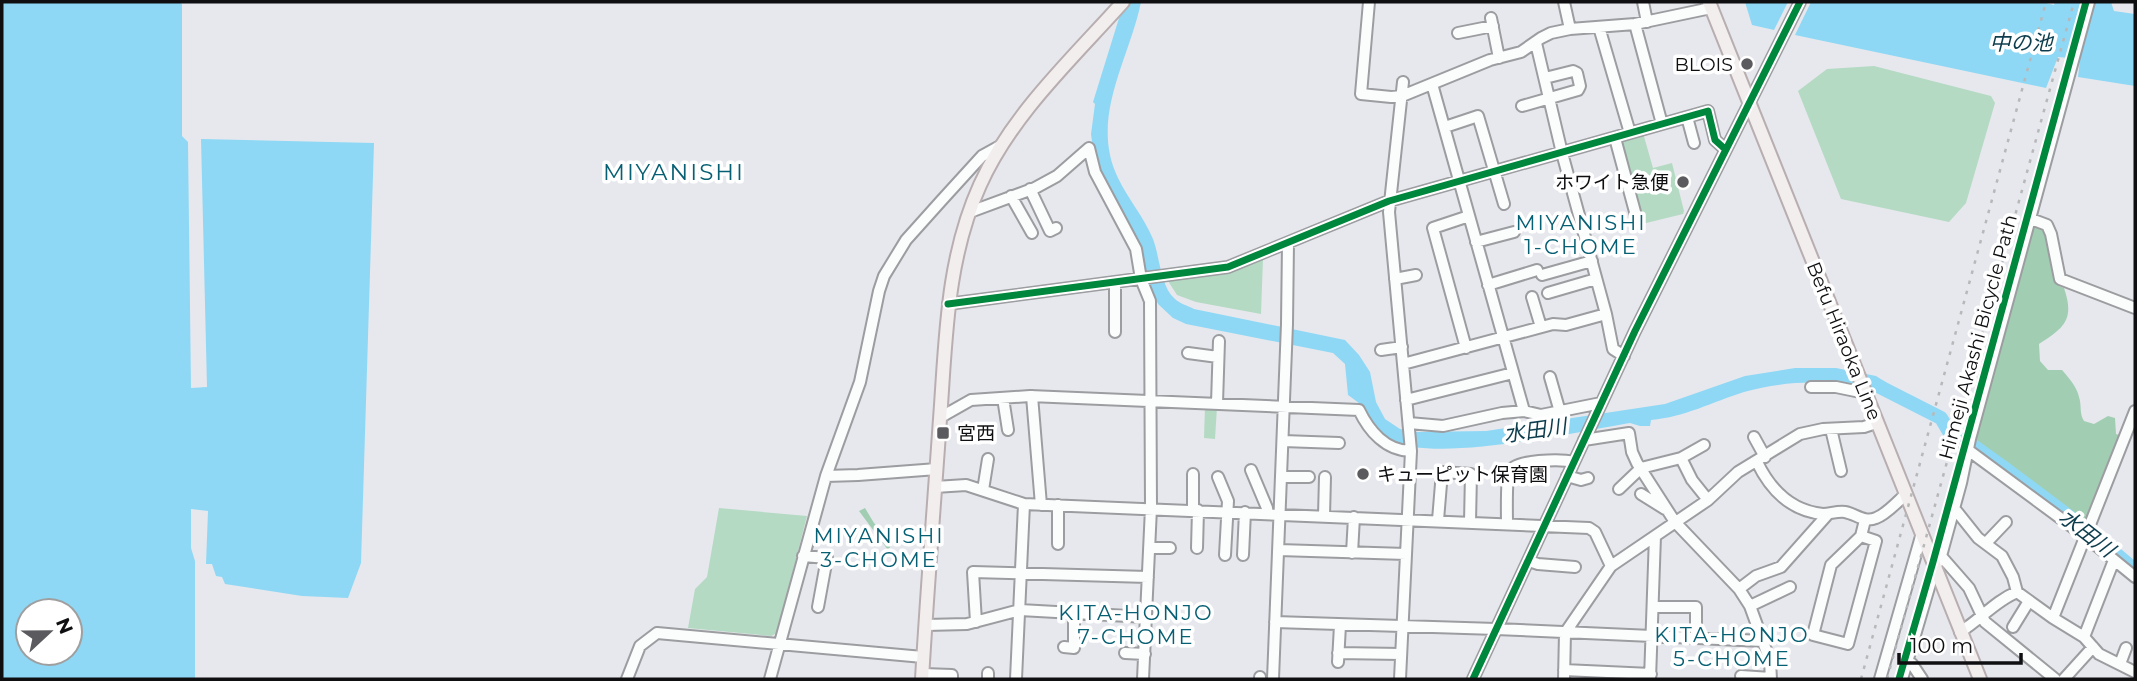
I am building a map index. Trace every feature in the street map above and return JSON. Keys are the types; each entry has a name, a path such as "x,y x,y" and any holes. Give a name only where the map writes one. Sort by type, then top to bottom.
{"main road":[{"path":"922,677 948,304 959,242 981,184 1002,145 1042,91 1122,3"},
{"name":"Befu Hiraoka Line","path":"1710,5 1876,422 1922,533 1938,561 1976,678"}],"street":[{"path":"1369,2 1361,94 1391,97 1402,96 1521,52 1545,36 1570,29 1647,22 1710,5"},
{"path":"1564,2 1570,29"},
{"path":"1643,2 1647,22"},
{"path":"1675,2 1678,15"},
{"path":"1473,679 1601,403 1800,2"},
{"path":"1902,679 1954,508 1968,446 2089,2"},
{"path":"1465,35 1492,22 1499,58"},
{"path":"1634,24 1662,124"},
{"path":"1599,27 1630,133"},
{"path":"1536,43 1613,349 1624,356"},
{"path":"1522,106 1577,90 1580,86 1577,73 1573,71 1545,78"},
{"path":"1400,679 1410,451 1389,201 1403,82"},
{"path":"1433,84 1524,411"},
{"path":"948,304 1228,267 1389,201 1708,111 1715,141 1725,149"},
{"path":"1445,127 1478,116 1504,204"},
{"path":"1687,117 1694,143"},
{"path":"1615,138 1638,223"},
{"path":"770,679 826,475 860,382 884,276 906,240 941,201 982,156 1002,145"},
{"path":"970,212 1030,190 1057,176 1089,148 1095,172 1136,249 1141,279 1150,301 1151,508 1143,679"},
{"path":"1030,190 1051,224"},
{"path":"1011,196 1032,233"},
{"path":"1466,348 1433,228 1469,216"},
{"path":"2031,219 2047,225 2060,279 2135,308"},
{"path":"1476,242 1514,232"},
{"path":"1273,679 1288,243"},
{"path":"1488,285 1592,261"},
{"path":"1395,279 1416,275"},
{"path":"1548,293 1596,279"},
{"path":"1115,283 1115,332"},
{"path":"1532,297 1541,327"},
{"path":"1403,364 1553,324 1566,325 1606,314"},
{"path":"1217,403 1219,341"},
{"path":"1381,349 1402,347"},
{"path":"1188,354 1218,357"},
{"path":"1406,400 1513,373"},
{"path":"1550,377 1560,412"},
{"path":"1429,379 1433,393"},
{"path":"1811,387 1861,385"},
{"path":"1032,396 1041,505"},
{"path":"941,417 971,400 1032,396 1359,410 1374,435 1397,449 1410,451"},
{"path":"1003,398 1009,430"},
{"path":"1409,423 1443,426 1502,413 1524,411 1541,415 1601,403"},
{"path":"2053,618 2135,411"},
{"path":"1655,536 1651,676 1564,675 1565,633 1612,566 1675,522 1708,500 1738,472 1800,434 1864,427 1876,422"},
{"path":"1830,429 1841,471"},
{"path":"1584,440 1629,433 1632,452 1675,522 1739,589 1750,606 1763,640 1770,661 1771,679 1741,676"},
{"path":"1754,437 1765,479 1784,499 1811,512 1842,512 1865,520 1881,516 1906,494"},
{"path":"1283,441 1339,443"},
{"path":"2123,441 2135,446"},
{"path":"1619,489 1641,468 1681,458 1704,445"},
{"path":"1968,446 2088,532 2114,560 2135,577"},
{"path":"1507,524 1509,472 1514,466 1536,457 1561,458 1574,462"},
{"path":"1681,458 1692,480 1708,500"},
{"path":"983,490 988,459"},
{"path":"826,475 937,469"},
{"path":"1251,470 1268,514"},
{"path":"1438,520 1442,472 1471,474 1470,522"},
{"path":"1193,474 1197,548"},
{"path":"1567,476 1581,480 1588,478"},
{"path":"1218,477 1228,501 1225,555"},
{"path":"1282,477 1308,477"},
{"path":"1324,516 1325,477"},
{"path":"935,487 967,485 1024,504 1438,520 1592,529 1612,566"},
{"path":"1641,494 1667,510"},
{"path":"1016,679 1024,504"},
{"path":"1058,505 1058,544"},
{"path":"1954,508 1973,532 1996,550 2006,563 2017,592 2084,637 2099,654 2135,672"},
{"path":"1243,555 1245,512"},
{"path":"1739,589 1756,576 1781,568 1828,514"},
{"path":"1352,552 1354,517"},
{"path":"1861,536 1876,541 1847,644 1813,635 1831,565 1861,536 1865,520"},
{"path":"1986,543 2006,522"},
{"path":"1880,679 1922,533"},
{"path":"1149,548 1170,548"},
{"path":"1279,550 1406,554"},
{"path":"803,556 827,558 818,607"},
{"path":"2084,637 2114,560"},
{"path":"1528,561 1575,566"},
{"path":"1938,561 1969,587 1988,625 2055,679"},
{"path":"976,622 973,572 1148,577"},
{"path":"1750,606 1790,587"},
{"path":"1960,632 1983,617 2002,598 2017,592"},
{"path":"2013,627 2029,601"},
{"path":"1653,607 1696,607 1696,638"},
{"path":"926,625 967,624 1020,610 1146,617"},
{"path":"1064,647 1074,648 1074,613"},
{"path":"1275,622 1763,640"},
{"path":"1340,625 1338,657 1401,654"},
{"path":"627,679 639,646 657,632 923,657"},
{"path":"2064,679 2093,647"},
{"path":"2120,664 2126,648"},
{"path":"1125,653 1144,654"},
{"path":"1907,662 1912,664 1922,679"},
{"path":"922,677 952,675 952,679"}],"green space":[{"path":"1874,66 1991,96 1995,103 1966,203 1949,222 1841,199 1798,91 1827,69"},
{"path":"1643,133 1653,168 1672,163 1684,211 1683,214 1642,224 1620,141"},
{"path":"2033,222 2044,226 2059,286 2064,288 2068,308 2068,316 2061,328 2039,344 2040,361 2048,370 2062,370 2072,383 2078,393 2084,421 2094,424 2108,416 2115,418 2116,434 2122,436 2086,525 1973,443"},
{"path":"1263,258 1261,314 1196,302 1177,295 1168,281 1223,274"},
{"path":"1205,406 1217,407 1215,439 1204,438"},
{"path":"719,508 807,516 777,633 771,636 688,628 695,589 707,577"},
{"path":"865,508 874,523 893,543 888,550 859,511"}],"water":[{"path":"2,2 182,4 182,136 188,142 191,388 207,387 201,139 374,143 361,563 348,598 302,596 225,584 222,577 216,576 212,564 206,564 208,511 191,509 191,548 195,561 195,679 2,679"},
{"path":"1124,2 1141,2 1109,112 1110,156 1118,178 1153,239 1166,287 1175,299 1194,309 1345,340 1370,372 1376,402 1385,419 1400,429 1416,432 1486,431 1665,404 1745,376 1795,368 1836,368 1876,376 1895,388 1898,399 1841,384 1783,384 1744,392 1687,412 1651,420 1650,426 1630,423 1508,444 1441,449 1413,447 1385,438 1361,405 1348,395 1345,364 1333,353 1186,324 1173,318 1158,304 1150,286 1140,247 1095,164 1091,134 1095,104 1093,102"},
{"path":"1745,2 1788,2 1774,30 1752,25"},
{"name":"中の池","path":"1811,2 2042,2 2054,5 2055,2 2111,2 2114,11 2135,14 2135,86 2078,77 2080,59 2058,57 2046,88 1795,35"}],"waterway":[{"name":"水田川","path":"1880,387 1941,418 1951,435 1972,445 2007,470 2135,570"}],"railway":[{"path":"1861,679 2046,2"},
{"path":"1887,679 2074,2"}],"cycle path":[{"path":"1473,679 1635,331 1800,2"},
{"name":"Himeji Akashi Bicycle Path","path":"1899,679 2086,2"},
{"path":"948,304 1228,267 1389,201 1708,111 1715,140 1725,149"}],"place":[{"name":"BLOIS","path":"1747,64"},
{"name":"ホワイト急便","path":"1683,182"},
{"name":"宮西","path":"943,433"},
{"name":"キューピット保育園","path":"1363,474"}],"district":[{"name":"MIYANISHI","path":"674,172"},
{"name":"MIYANISHI 1-CHOME","path":"1581,234"},
{"name":"MIYANISHI 3-CHOME","path":"879,547"},
{"name":"KITA-HONJO 7-CHOME","path":"1136,624"},
{"name":"KITA-HONJO 5-CHOME","path":"1732,646"}]}
